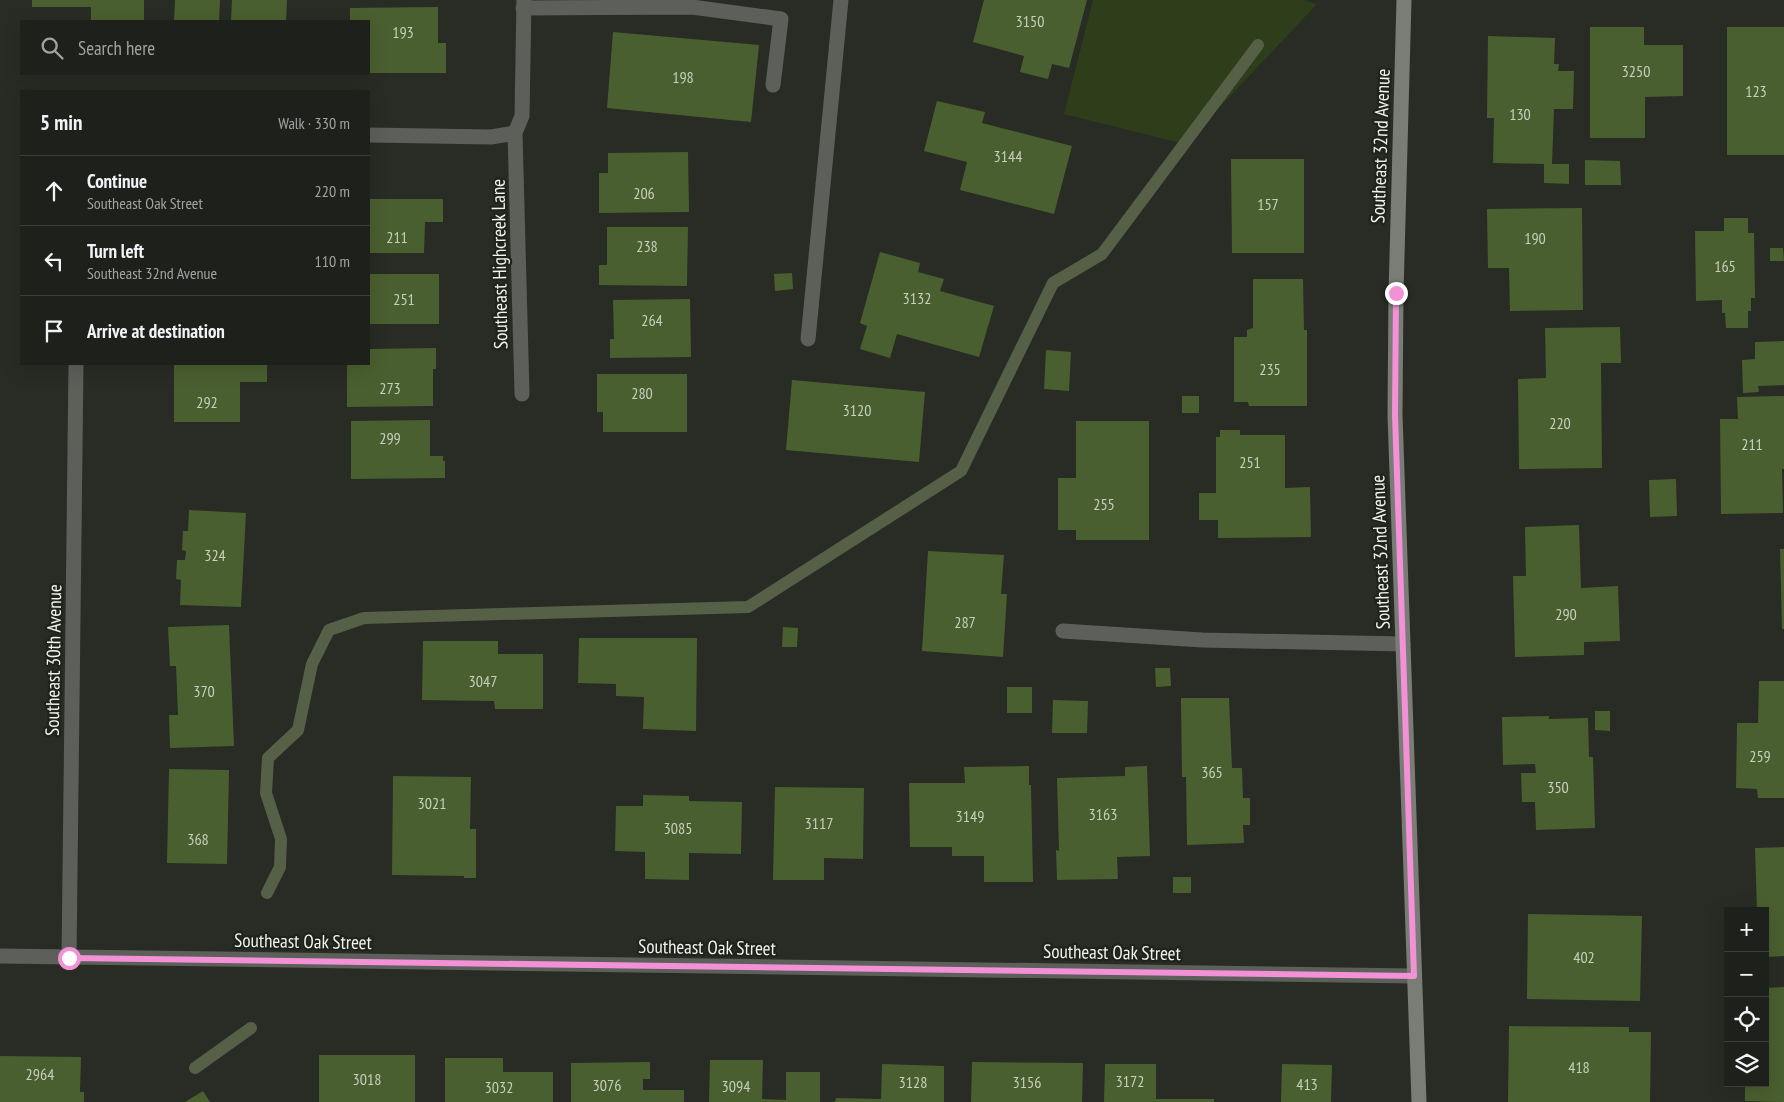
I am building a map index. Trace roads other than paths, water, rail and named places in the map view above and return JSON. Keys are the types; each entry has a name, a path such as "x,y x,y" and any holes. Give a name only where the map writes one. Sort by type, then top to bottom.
{"main road":[{"name":"Southeast 32nd Avenue","path":"1404,0 1396,293 1395,406 1419,1102"}],"street":[{"path":"808,339 840,0"},
{"path":"370,135 491,137 515,133 522,116 524,4 692,7 781,19 773,85"},
{"name":"Southeast Highcreek Lane","path":"515,133 522,394"},
{"name":"Southeast 30th Avenue","path":"69,958 76,365"},
{"path":"1063,631 1202,640 1403,644"},
{"name":"Southeast Oak Street","path":"0,956 1414,976"}],"waterway":[{"path":"267,893 280,867 281,839 266,793 268,758 298,730 312,664 329,630 364,618 748,607 961,471 1053,283 1102,254 1258,45"},
{"path":"195,1068 251,1028"}]}
